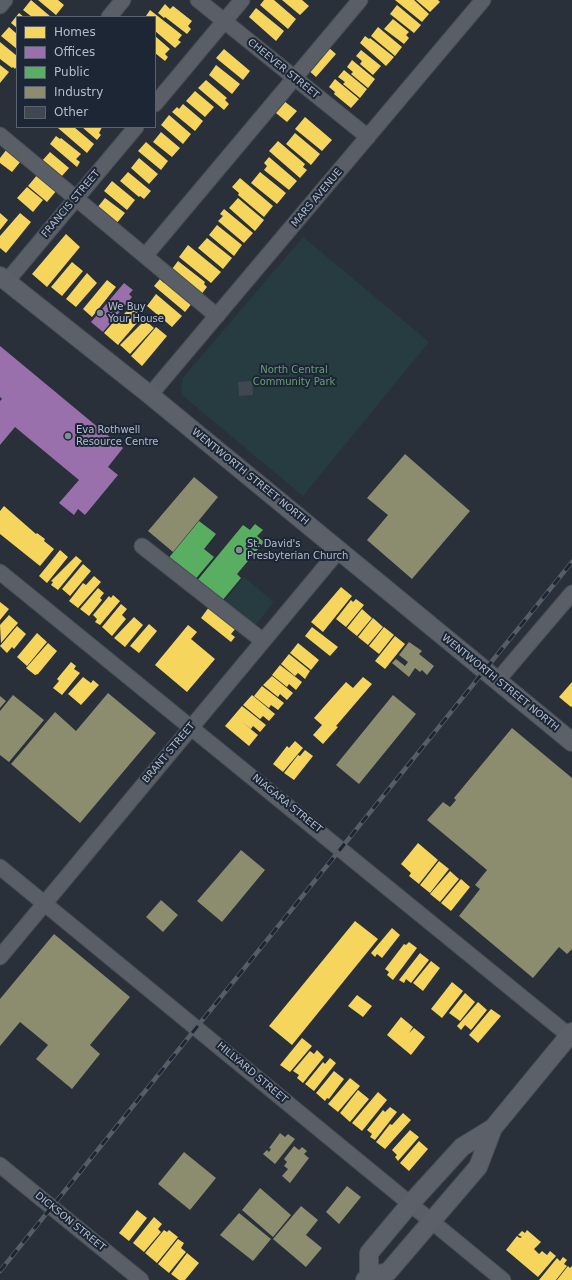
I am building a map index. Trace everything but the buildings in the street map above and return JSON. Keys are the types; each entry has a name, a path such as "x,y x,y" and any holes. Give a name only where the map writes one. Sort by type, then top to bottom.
{"main road":[{"name":"WENTWORTH STREET NORTH","path":"3,279 150,395 572,742"},
{"path":"493,1128 478,1167 388,1272 367,1278 369,1253 410,1204 462,1147 493,1128 571,1035"}],"street":[{"path":"0,6 5,0"},
{"path":"110,16 123,0"},
{"name":"CHEEVER STREET","path":"198,0 368,137"},
{"path":"156,103 242,0"},
{"path":"145,256 360,0"},
{"name":"MARS AVENUE","path":"150,395 483,0"},
{"name":"FRANCIS STREET","path":"3,279 76,199 135,128"},
{"path":"0,135 217,316"},
{"path":"142,546 263,641"},
{"name":"BRANT STREET","path":"0,957 339,550"},
{"name":"NIAGARA STREET","path":"0,572 571,1035"},
{"path":"497,681 572,593"},
{"name":"HILLYARD STREET","path":"0,867 503,1280"},
{"name":"DICKSON STREET","path":"0,1165 141,1280"}],"green space":[{"name":"North Central Community Park","path":"303,237 429,342 303,496 182,395 181,387 183,378"},
{"path":"244,577 274,602 254,627 223,603"}],"railway":[{"path":"0,1271 572,562"}],"place":[{"name":"We Buy Your House","path":"100,313"},
{"name":"Eva Rothwell Resource Centre","path":"68,436"},
{"name":"St. David's Presbyterian Church","path":"239,550"}]}
